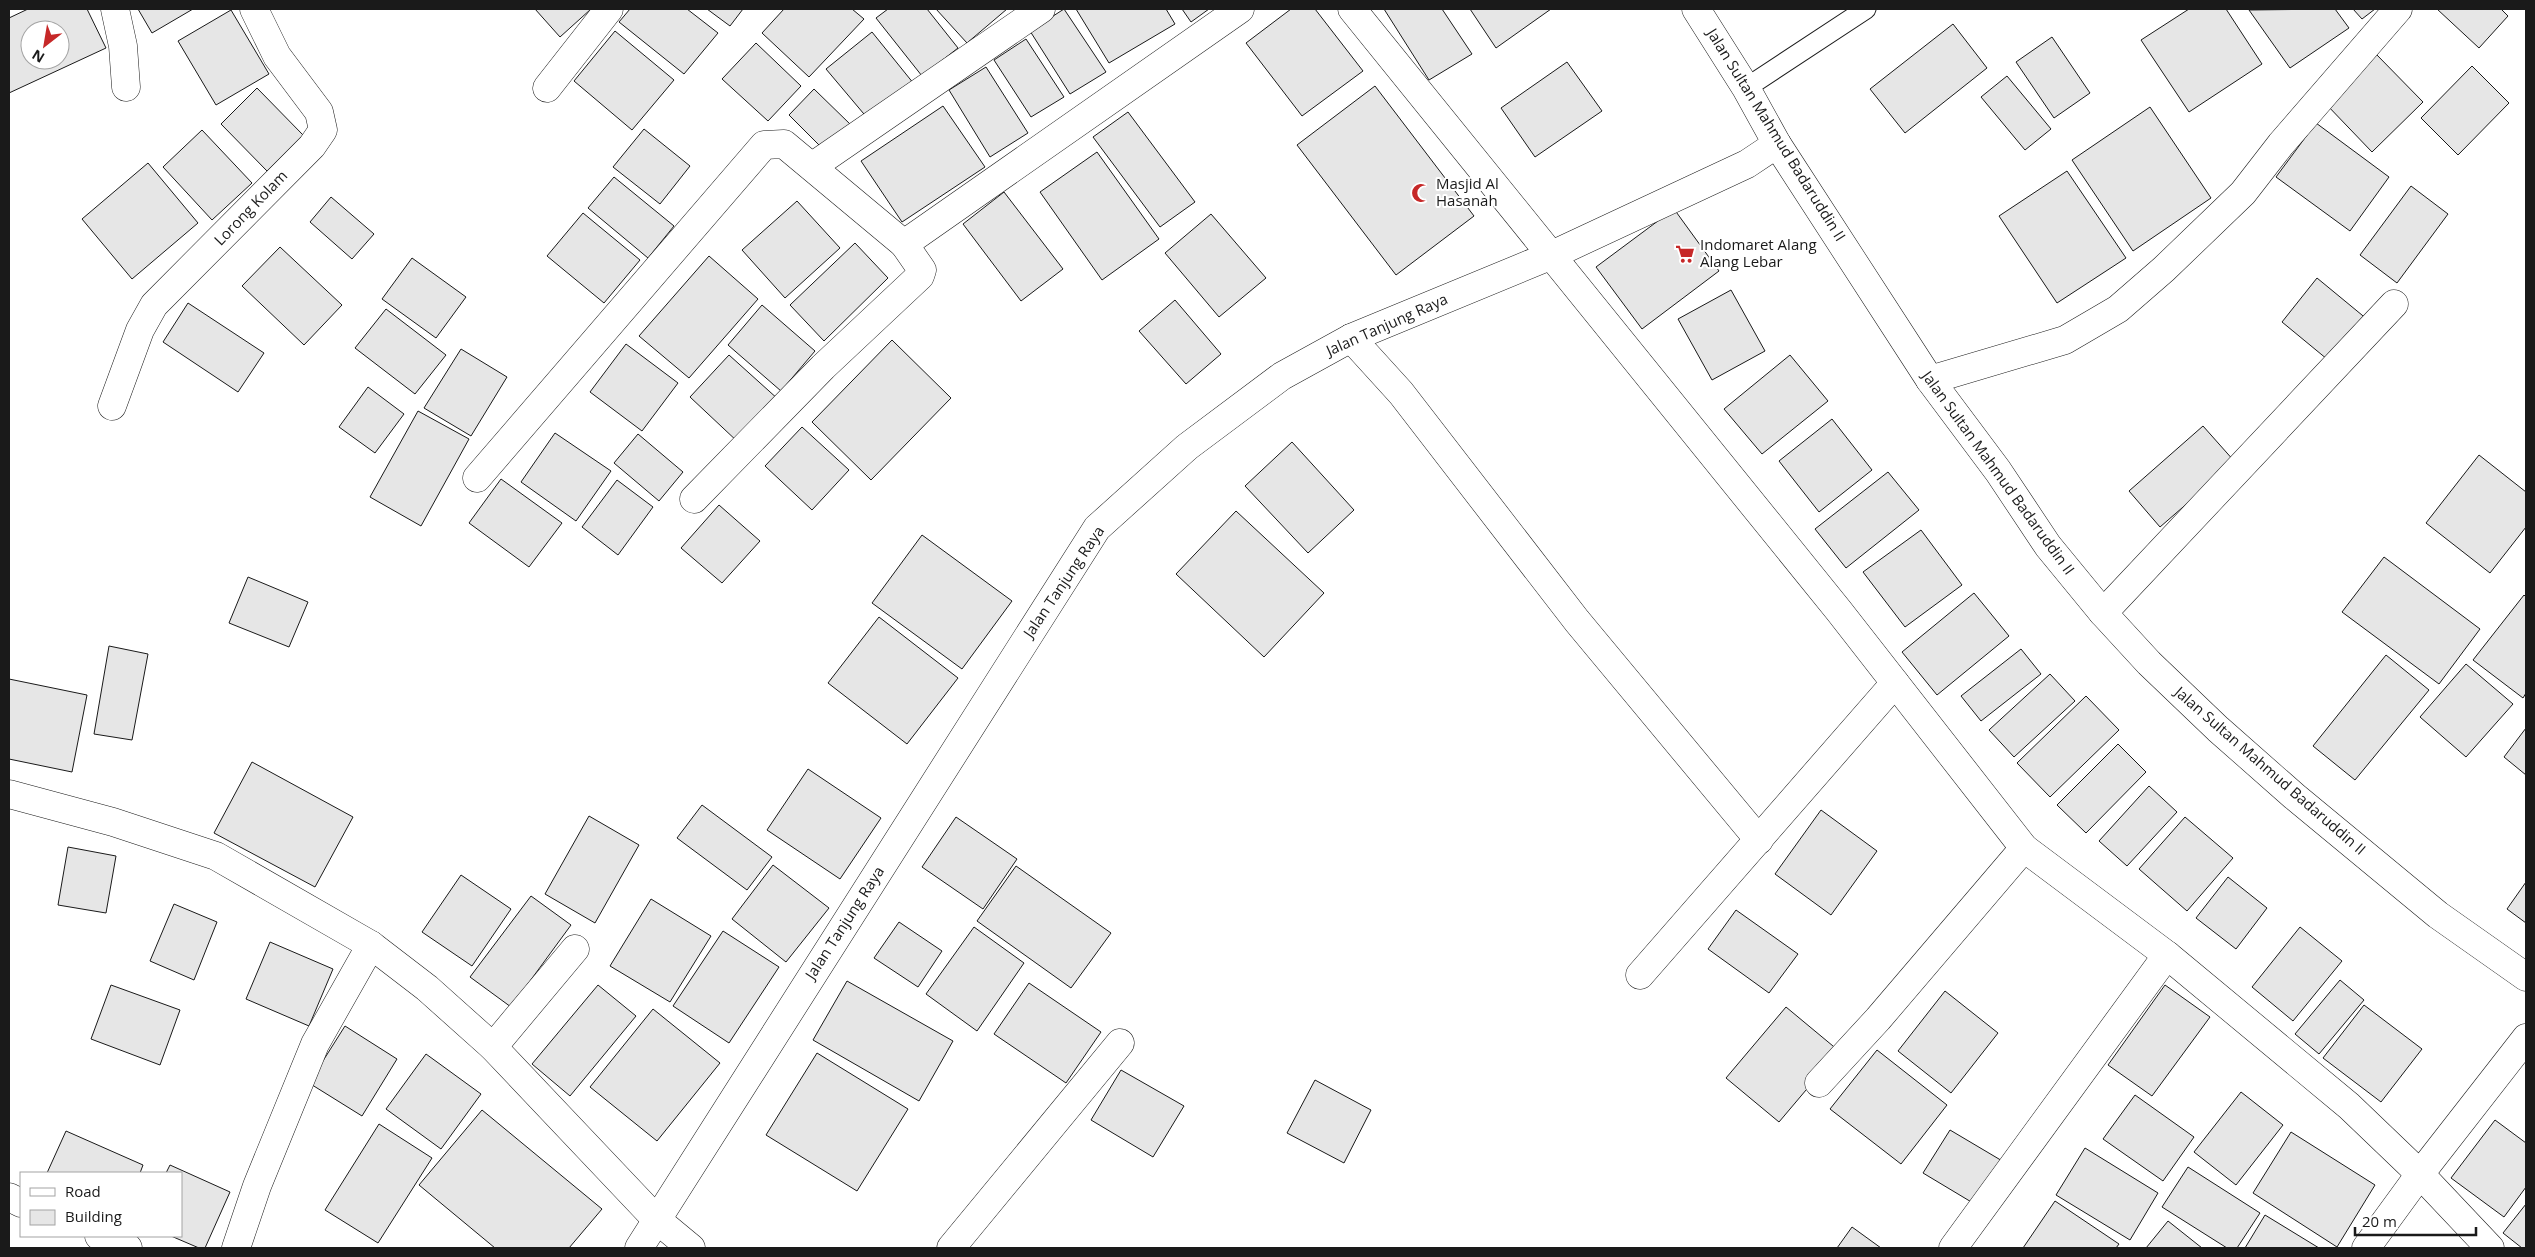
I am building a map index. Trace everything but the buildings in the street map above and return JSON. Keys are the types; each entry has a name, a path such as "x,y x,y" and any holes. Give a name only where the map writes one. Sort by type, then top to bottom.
{"main road":[{"path":"115,9 123,46 126,87"},
{"name":"Lorong Kolam","path":"112,406 140,330 154,305 312,146 323,130 319,112 277,56 254,9"},
{"path":"548,88 609,9"},
{"path":"813,166 1041,9"},
{"path":"904,244 1240,9"},
{"path":"1352,9 1895,683 2024,848 2167,955 2349,1106 2420,1174 2490,1248"},
{"name":"Jalan Sultan Mahmud Badaruddin II","path":"1696,9 1746,88 1777,144 1930,380 1998,471 2048,546 2103,612 2149,663 2218,729 2294,796 2438,915 2526,977"},
{"path":"1930,380 2064,340 2118,309 2164,269 2243,193 2280,144 2398,9"},
{"path":"478,478 764,145 784,144 813,166 904,244 922,270 920,276 823,368 694,499"},
{"name":"Jalan Tanjung Raya","path":"639,1248 1097,528 1187,447 1282,376 1351,338 1552,255 1747,164 1777,144"},
{"path":"2103,612 2394,304"},
{"path":"1351,338 1401,393 1577,621 1759,840"},
{"path":"1640,975 1895,683"},
{"path":"9,794 113,822 216,856 371,945 427,988 493,1047 656,1219 691,1248"},
{"path":"1819,1083 1878,1019 2024,848"},
{"path":"236,1248 258,1186 315,1044 371,945"},
{"path":"493,1047 575,949"},
{"path":"1953,1248 2167,955"},
{"path":"2366,1248 2420,1174 2526,1038"},
{"path":"951,1248 1120,1043"},
{"path":"101,1237 128,1248"}],"lane":[{"path":"1746,88 1866,9"}],"place":[{"name":"Masjid Al Hasanah","path":"1421,193"},
{"name":"Indomaret Alang Alang Lebar","path":"1685,254"}]}
